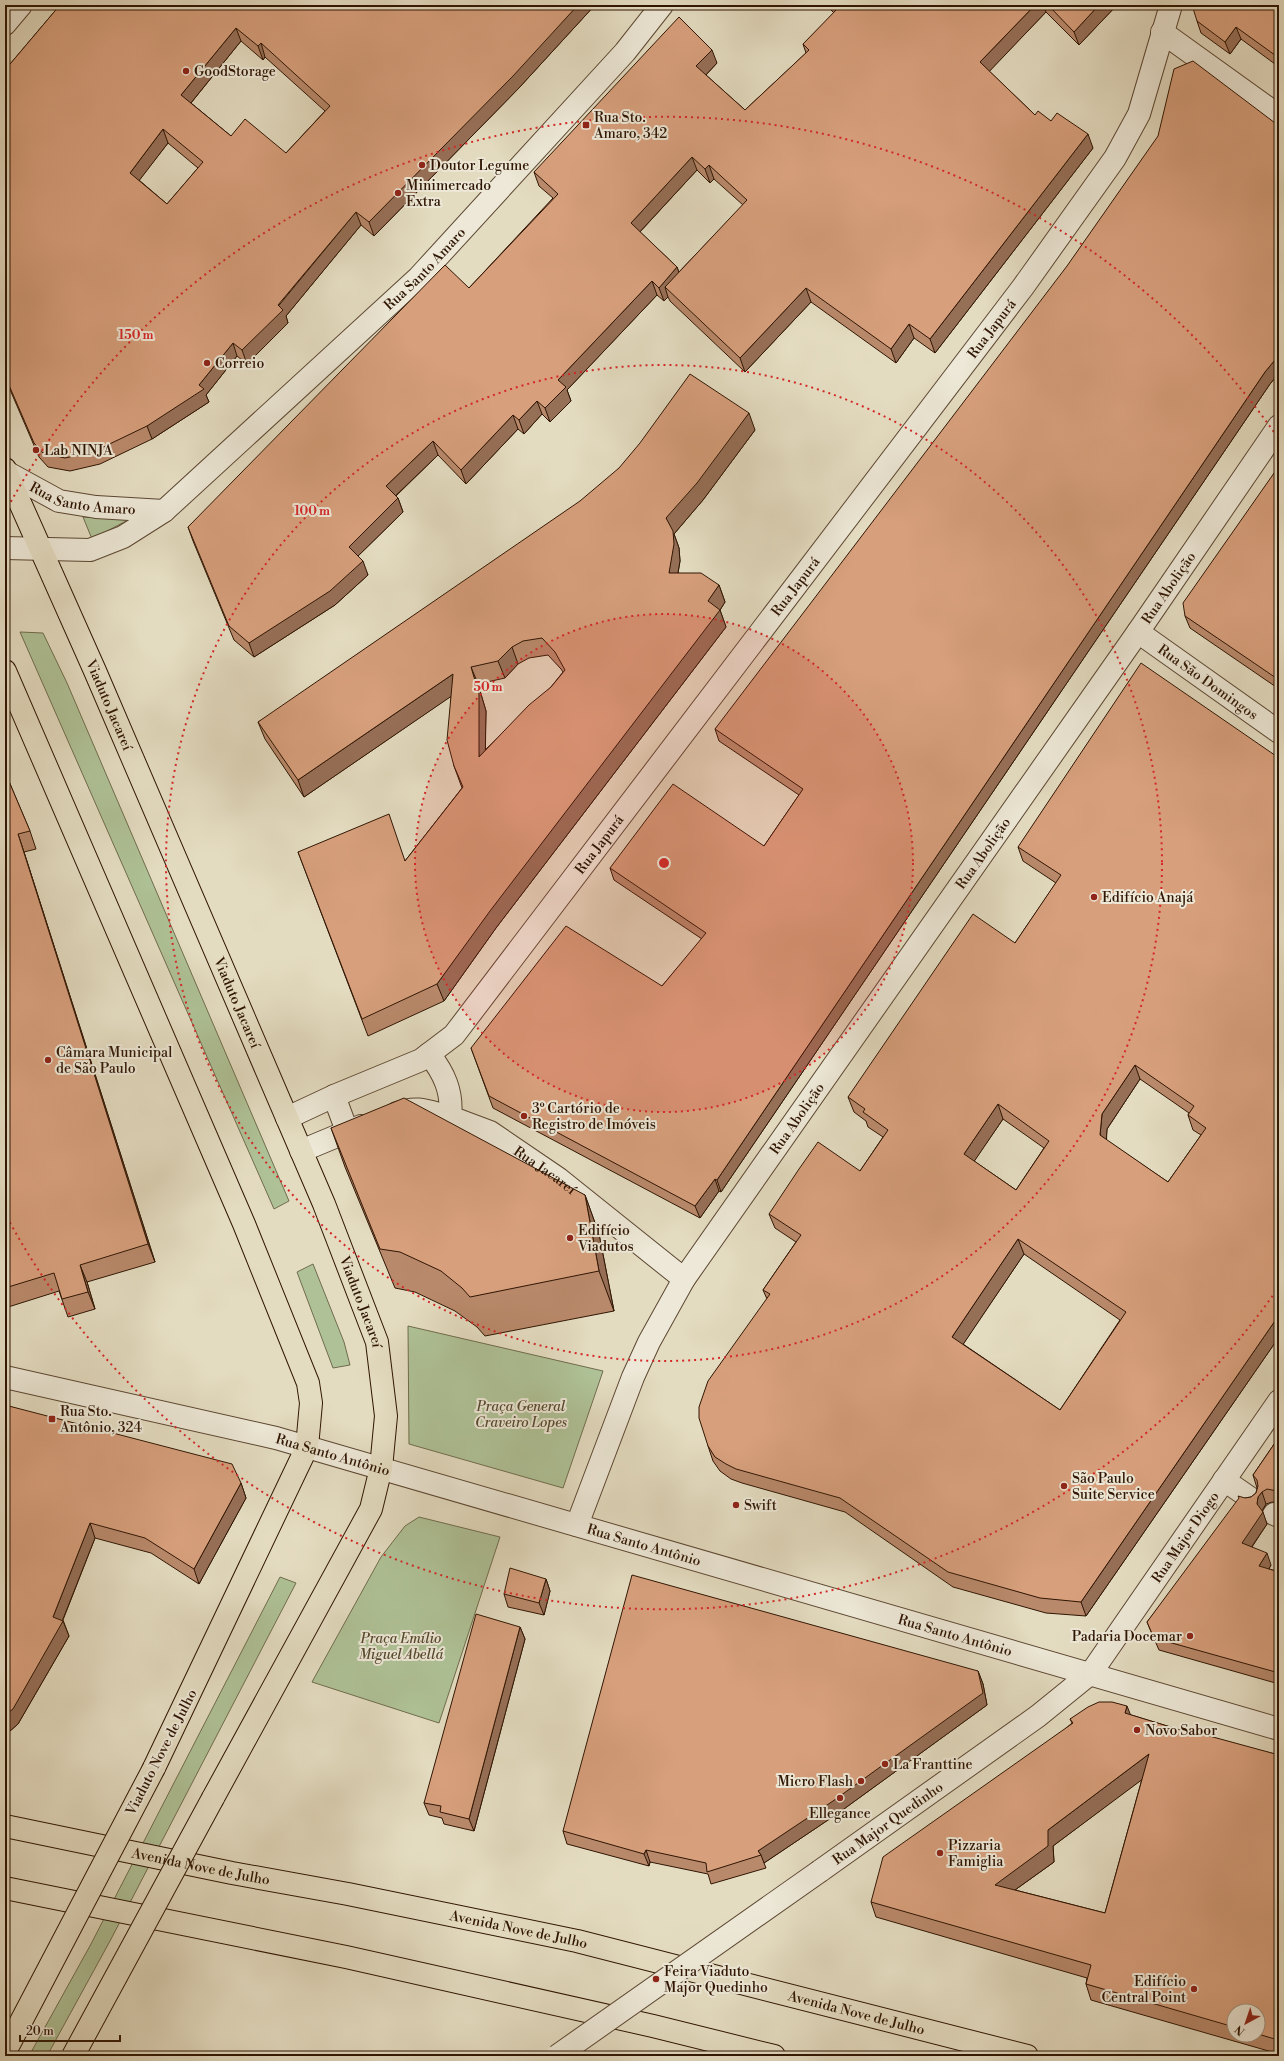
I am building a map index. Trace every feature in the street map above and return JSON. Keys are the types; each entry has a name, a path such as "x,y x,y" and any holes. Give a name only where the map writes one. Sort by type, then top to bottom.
{"main road":[{"name":"Viaduto Jacareí","path":"6,471 95,671 302,1151 377,1342 386,1416 381,1468"},
{"path":"5,671 251,1240 308,1383 311,1403 308,1447"},
{"name":"Viaduto Nove de Julho","path":"5,2052 154,1768 308,1447"},
{"path":"72,2056 371,1509 381,1468"},
{"name":"Avenida Nove de Julho","path":"5,1826 232,1873 348,1894 577,1941 1027,2056"},
{"path":"5,1888 346,1957 653,2026 774,2056"}],"street":[{"path":"5,24 21,5"},
{"name":"Rua Santo Amaro","path":"5,548 90,550 123,537 164,511 419,277 625,52 662,5"},
{"name":"Rua Japurá","path":"287,1118 334,1096 421,1060 454,1035 1028,281 1115,158 1139,114 1171,5"},
{"path":"1162,32 1279,116"},
{"name":"Rua Abolição","path":"684,1279 1138,632 1279,426"},
{"name":"Rua Santo Amaro","path":"6,471 59,501 96,507 164,511"},
{"name":"Rua São Domingos","path":"1138,632 1279,732"},
{"path":"302,1151 347,1131 411,1108 430,1110 450,1117 451,1101 446,1080 440,1068 429,1054"},
{"path":"334,1096 347,1131"},
{"name":"Rua Jacareí","path":"450,1117 490,1132 559,1179 684,1279"},
{"path":"577,1525 633,1377 649,1342 684,1279"},
{"name":"Rua Santo Antônio","path":"5,1377 276,1438 1091,1673 1132,1687 1279,1729"},
{"name":"Rua Major Diogo","path":"1091,1673 1279,1401"},
{"path":"1224,1480 1250,1498"},
{"name":"Rua Major Quedinho","path":"557,2056 1038,1716 1091,1673"}],"green space":[{"path":"83,517 130,519 92,539"},
{"path":"20,632 43,633 67,683 289,1201 274,1209"},
{"path":"313,1264 344,1342 350,1365 333,1368 297,1272"},
{"name":"Praça General Craveiro Lopes","path":"408,1326 603,1371 563,1488 409,1444"},
{"name":"Praça Emílio Miguel Abellá","path":"419,1517 500,1537 439,1723 312,1682 381,1557 405,1526"},
{"path":"280,1577 296,1583 110,1941 47,2056 29,2056 91,1944"}],"building":[{"path":"60,5 578,5 513,76 369,222 356,212 278,305 283,310 242,350 233,343 199,385 204,389 147,426 95,451 65,458 43,453 34,443 5,376 5,70","holes":["236,28 258,46 261,43 330,106 286,153 245,119 231,136 181,95","163,129 203,162 167,204 130,173"]},
{"path":"835,5 1035,5 980,62 1035,115 1038,111 1051,121 1057,113 1088,134 930,339 909,324 891,349 806,288 740,358 665,287 747,200 709,165 705,169 692,157 631,223 677,267 659,288 652,281 558,380 566,387 545,408 537,401 519,420 513,415 461,470 433,441 386,486 398,498 349,547 363,561 330,591 249,643 229,626 188,527 445,265 469,288 558,194 534,172 679,17 712,50 696,66 745,110 809,50 803,44 838,8"},
{"path":"1048,5 1099,5 1074,32"},
{"path":"1192,5 1279,5 1279,58 1236,27 1225,42 1197,21"},
{"path":"1193,61 1279,126 1279,355 1265,372 717,1180 715,1179 695,1206 489,1096 471,1048 566,926 662,986 706,933 610,868 673,784 764,846 803,789 715,729 1067,266 1158,136 1174,69"},
{"path":"690,374 749,413 697,483 666,518 673,531 674,544 669,573 701,573 719,585 708,601 720,610 490,911 437,984 362,1019 298,852 389,814 405,861 463,787 454,766 447,740 453,674 298,780 258,722 580,501 619,468 640,443","holes":["542,638 555,652 565,670 551,687 529,705 479,757 479,694 471,667 498,661 512,647 523,641"]},
{"path":"1279,466 1279,680 1185,616 1183,603"},
{"path":"1141,663 1279,758 1279,1252 1276,1256 1279,1259 1279,1315 1081,1602 1040,1598 948,1572 840,1498 736,1469 726,1464 715,1457 708,1446 699,1418 699,1407 708,1381 770,1294 763,1290 801,1235 769,1214 799,1169 818,1142 860,1171 888,1130 863,1112 865,1109 848,1097 973,914 1015,943 1061,875 1018,847","holes":["1135,1065 1194,1106 1188,1115 1206,1128 1168,1182 1100,1135 1102,1114","998,1104 1049,1141 1016,1190 964,1154","1018,1239 1126,1312 1060,1410 952,1337"]},
{"name":"Câmara Municipal de São Paulo","path":"5,772 30,831 18,834 148,1244 80,1265 88,1292 62,1299 54,1273 5,1288"},
{"path":"404,1098 585,1195 599,1271 470,1297 462,1288 441,1271 400,1252 380,1249 331,1128"},
{"path":"5,1405 232,1464 241,1483 194,1569 145,1538 90,1523 53,1617 63,1621 13,1709 5,1715"},
{"path":"1279,1437 1279,1488 1277,1491 1267,1489 1258,1497 1257,1504 1263,1512 1242,1543 1267,1553 1259,1566 1279,1572 1279,1673 1154,1638 1147,1622 1239,1498 1238,1496 1245,1498 1251,1497 1256,1493 1258,1486 1257,1480 1253,1475"},
{"path":"510,1568 546,1579 539,1603 504,1594"},
{"path":"632,1575 978,1671 983,1693 833,1801 758,1851 761,1855 707,1872 706,1863 646,1850 644,1854 563,1831"},
{"path":"476,1614 520,1627 469,1819 440,1812 441,1806 424,1803"},
{"path":"1099,1702 1112,1702 1127,1706 1125,1713 1190,1733 1191,1731 1279,1755 1279,2048 1276,2047 1278,2040 1266,2036 1266,2003 1226,2003 1226,2025 1086,1984 1091,1965 871,1902 883,1857 1073,1723 1070,1719 1088,1707","holes":["1149,1754 1105,1913 995,1885 1048,1846 1048,1830"]}],"place":[{"name":"GoodStorage","path":"186,71"},
{"name":"Rua Sto. Amaro, 342","path":"586,125"},
{"name":"Doutor Legume","path":"422,165"},
{"name":"Minimercado Extra","path":"398,193"},
{"name":"Correio","path":"207,363"},
{"name":"Lab NINJA","path":"36,450"},
{"name":"Edifício Anajá","path":"1094,897"},
{"name":"Câmara Municipal de São Paulo","path":"48,1060"},
{"name":"3º Cartório de Registro de Imóveis","path":"524,1116"},
{"name":"Edifício Viadutos","path":"570,1238"},
{"name":"Rua Sto. Antônio, 324","path":"52,1419"},
{"name":"São Paulo Suite Service","path":"1064,1486"},
{"name":"Swift","path":"736,1505"},
{"name":"Padaria Docemar","path":"1190,1636"},
{"name":"Novo Sabor","path":"1137,1730"},
{"name":"La Franttine","path":"885,1764"},
{"name":"Micro Flash","path":"861,1781"},
{"name":"Ellegance","path":"840,1798"},
{"name":"Pizzaria Famiglia","path":"940,1853"},
{"name":"Feira Viaduto Major Quedinho","path":"656,1979"},
{"name":"Edifício Central Point","path":"1194,1989"}]}
